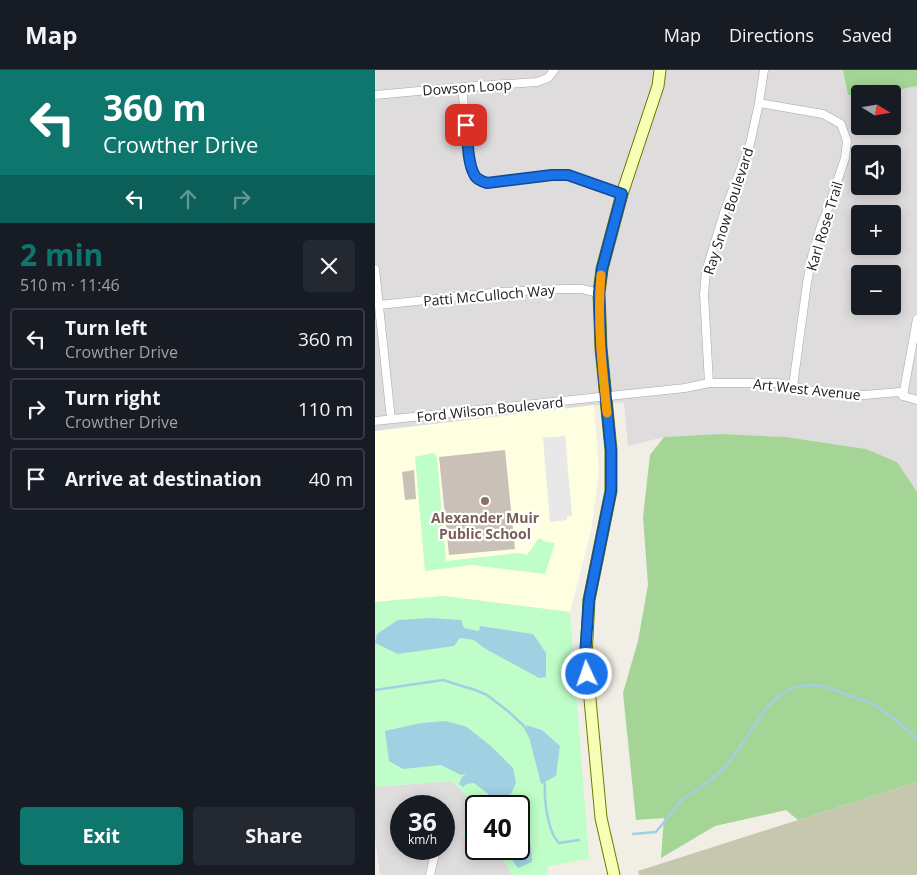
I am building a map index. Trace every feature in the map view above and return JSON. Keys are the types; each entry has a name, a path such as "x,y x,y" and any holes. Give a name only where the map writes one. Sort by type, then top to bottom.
{"street":[{"name":"Dowson Loop","path":"375,95 537,82 548,78 554,70"},
{"path":"614,875 601,818 585,656 589,600 611,491 611,450 601,348 599,293 602,269 622,194 658,86 660,70"},
{"name":"Ray Snow Boulevard","path":"709,382 703,294 706,271 724,213 750,144 764,70"},
{"path":"462,87 470,163 474,175 481,181 487,183 552,175 568,175 622,194"},
{"name":"Karl Rose Trail","path":"759,103 823,114 841,124 847,141 845,158 812,256 793,386"},
{"path":"375,269 391,419"},
{"name":"Patti McCulloch Way","path":"379,305 519,291 582,289 599,293"},
{"path":"903,396 917,320"},
{"name":"Art West Avenue","path":"605,397 685,388 709,382 793,386 831,394 865,395 899,392 903,396 917,400"},
{"name":"Ford Wilson Boulevard","path":"375,420 605,397"},
{"path":"430,875 433,860"}],"shaded area":[{"path":"375,70 843,70 848,95 851,95 851,135 901,135 901,89 917,86 917,492 897,462 866,449 786,437 720,434 664,437 628,446 624,402 375,431"},
{"name":"Alexander Muir Public School","path":"594,405 599,472 591,531 570,612 443,596 375,602 375,431"},
{"path":"565,436 572,516 567,517 567,520 550,522 543,438"},
{"path":"452,781 466,795 463,836 465,837 465,860 504,860 512,875 380,875 375,836 375,787"},
{"path":"917,782 917,875 639,875 638,871"}],"green space":[{"path":"843,70 917,70 917,86 901,89 901,85 851,85 851,95 848,95"},
{"path":"720,434 786,437 866,449 897,462 917,492 917,782 798,820 786,810 715,826 661,858 664,818 636,820 623,693 638,641 648,585 643,517 650,455 664,437"},
{"path":"433,453 437,456 446,561 518,553 527,555 539,538 546,542 555,543 545,574 472,565 425,571 415,457"},
{"path":"443,596 570,612 589,859 548,866 547,875 512,875 504,860 530,860 530,795 466,795 452,781 375,787 375,602"}],"water":[{"path":"431,618 461,620 464,628 479,631 480,626 533,634 546,653 546,677 539,678 484,648 474,640 460,638 454,646 398,654 375,643 377,634 398,620"},
{"path":"446,721 467,727 492,747 513,768 516,783 511,794 490,795 474,783 463,787 459,784 462,777 466,774 461,775 441,765 403,769 389,761 385,731 421,723"},
{"path":"526,725 542,730 560,746 556,776 541,784"},
{"path":"530,844 532,862 518,868 512,860 530,860"}],"building":[{"path":"505,450 515,549 449,555 439,457"},
{"path":"414,470 416,499 405,500 402,472"}],"waterway":[{"path":"375,690 443,680 487,695 524,726 530,737"},
{"path":"633,834 656,832 682,800 722,770 768,706 780,695 795,687 823,686 875,705 897,721 917,740"},
{"path":"544,782 547,816 555,838 559,843 579,840"}],"slow traffic":[{"path":"601,275 599,293 601,348 607,413"}],"place":[{"name":"Alexander Muir Public School","path":"485,501"}],"route":[{"path":"466,125 470,163 474,175 481,181 487,183 503,182 552,175 568,175 622,194 602,269 599,293 601,348 611,450 611,491 589,600 585,656 587,674"}]}
